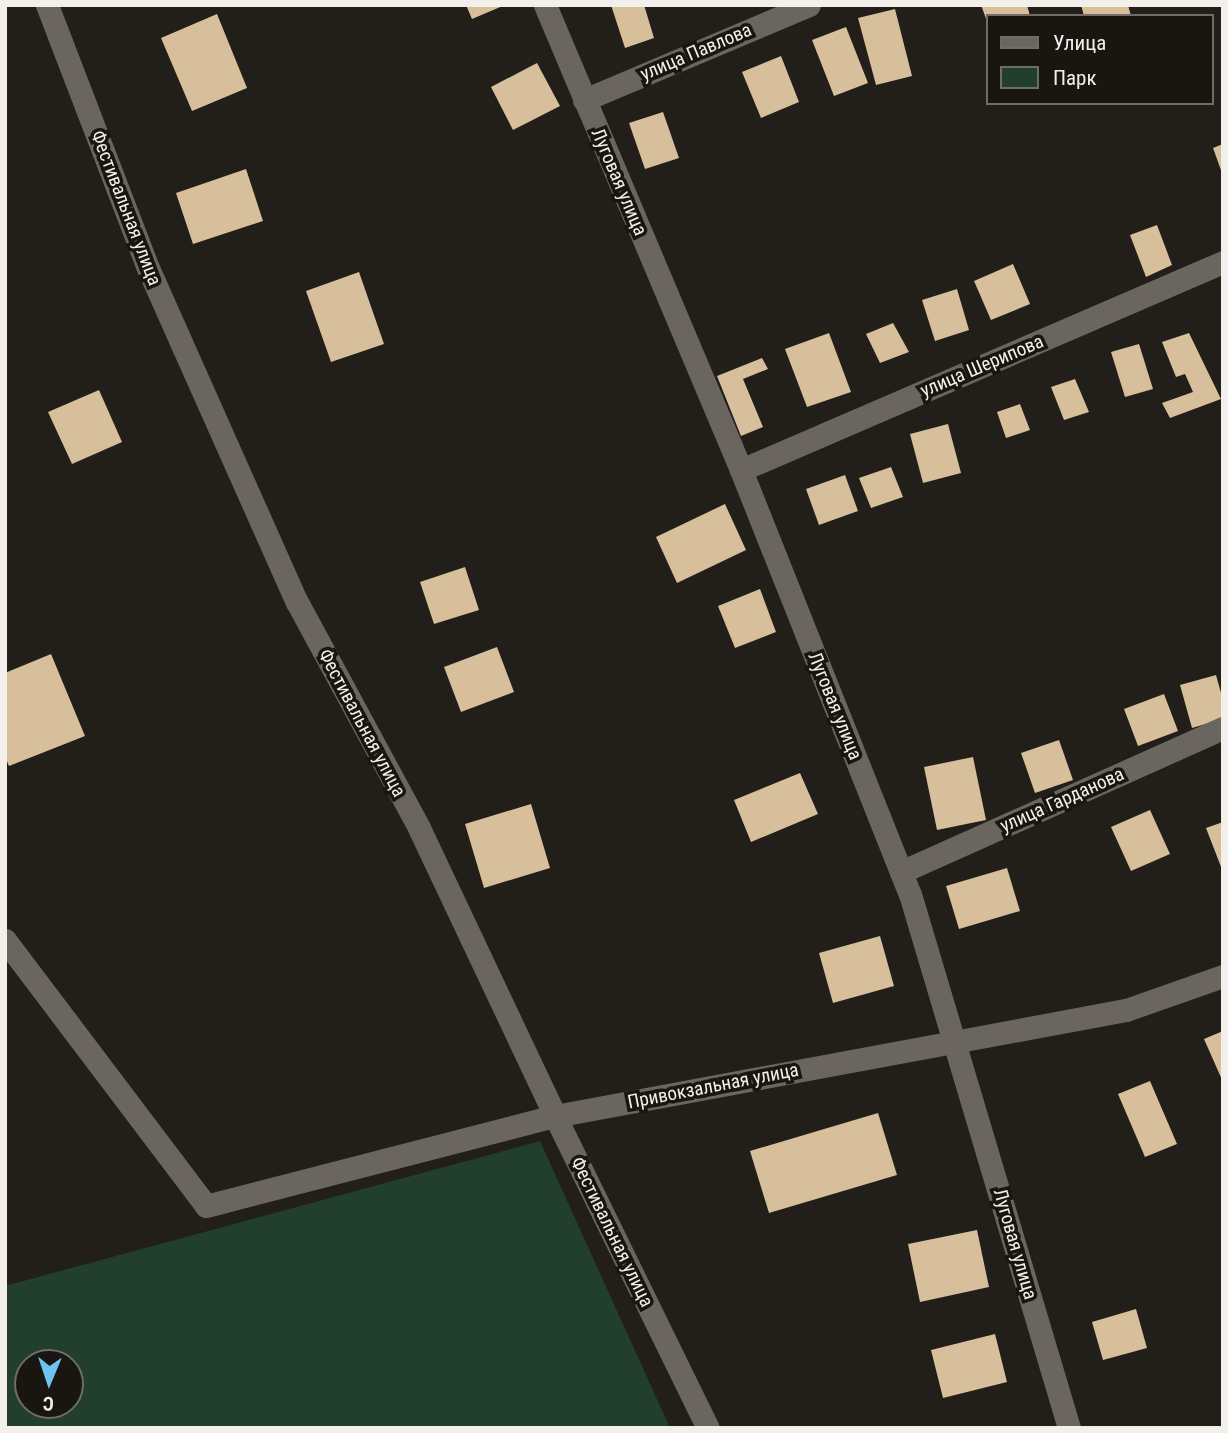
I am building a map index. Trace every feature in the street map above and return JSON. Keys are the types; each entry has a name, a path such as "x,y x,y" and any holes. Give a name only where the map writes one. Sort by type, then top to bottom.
{"street":[{"name":"Фестивальная улица","path":"47,5 148,268 297,602 419,828 555,1116 708,1428"},
{"name":"Луговая улица","path":"545,5 741,470 901,872 955,1039 1069,1428"},
{"name":"улица Павлова","path":"584,100 809,5"},
{"name":"улица Шерипова","path":"741,470 1223,262"},
{"name":"улица Гарданова","path":"901,872 1223,728"},
{"name":"Привокзальная улица","path":"5,940 206,1206 555,1116 955,1039 1126,1010 1223,976"}],"green space":[{"path":"540,1141 670,1428 5,1428 5,1286"}],"building":[{"path":"466,5 505,5 472,19"},
{"path":"611,5 644,5 654,38 625,48"},
{"path":"981,5 1027,5 1029,14 986,14 986,19"},
{"path":"1081,5 1128,5 1130,14 1083,14"},
{"path":"895,9 912,76 876,85 858,18"},
{"path":"217,14 247,88 192,111 161,38"},
{"path":"846,27 868,83 834,96 812,40"},
{"path":"781,56 799,102 761,118 742,72"},
{"path":"537,63 560,106 513,130 491,87"},
{"path":"663,112 679,158 645,169 629,123"},
{"path":"1223,144 1223,173 1222,173 1213,148"},
{"path":"246,169 263,221 193,244 176,193"},
{"path":"1157,225 1172,265 1146,277 1130,235"},
{"path":"1013,264 1030,304 991,320 974,281"},
{"path":"359,272 384,344 331,362 306,291"},
{"path":"957,289 969,330 935,341 922,300"},
{"path":"893,323 909,352 880,363 866,334"},
{"path":"829,333 851,392 807,407 785,349"},
{"path":"1189,333 1221,399 1170,418 1162,403 1193,392 1185,374 1176,377 1162,342"},
{"path":"1139,344 1153,389 1125,397 1111,352"},
{"path":"762,358 768,369 743,379 763,427 741,436 717,376"},
{"path":"1075,379 1089,412 1064,420 1051,387"},
{"path":"99,390 122,442 72,464 48,412"},
{"path":"1020,404 1030,430 1006,438 997,412"},
{"path":"948,424 961,473 923,483 910,434"},
{"path":"891,467 903,497 871,508 859,478"},
{"path":"845,475 858,511 819,525 806,489"},
{"path":"725,504 746,550 677,583 656,537"},
{"path":"465,567 479,610 434,624 420,582"},
{"path":"760,589 776,632 735,648 718,606"},
{"path":"497,647 514,692 461,712 444,667"},
{"path":"51,654 85,736 9,766 5,757 5,673"},
{"path":"1216,675 1223,700 1223,719 1192,728 1180,685"},
{"path":"1164,694 1178,731 1138,746 1124,709"},
{"path":"1059,740 1073,780 1035,793 1021,753"},
{"path":"973,757 986,820 937,830 924,767"},
{"path":"800,773 818,814 751,842 734,800"},
{"path":"531,804 550,868 484,888 465,824"},
{"path":"1150,810 1170,854 1131,871 1111,827"},
{"path":"1223,822 1223,872 1206,828"},
{"path":"1007,868 1020,911 959,929 946,886"},
{"path":"880,936 894,986 833,1003 819,953"},
{"path":"1223,1031 1223,1082 1204,1039"},
{"path":"1150,1081 1177,1144 1145,1157 1118,1094"},
{"path":"878,1113 897,1175 769,1213 750,1151"},
{"path":"977,1230 989,1287 920,1302 908,1244"},
{"path":"1136,1309 1147,1348 1103,1360 1092,1322"},
{"path":"995,1334 1007,1382 943,1398 931,1350"}]}
